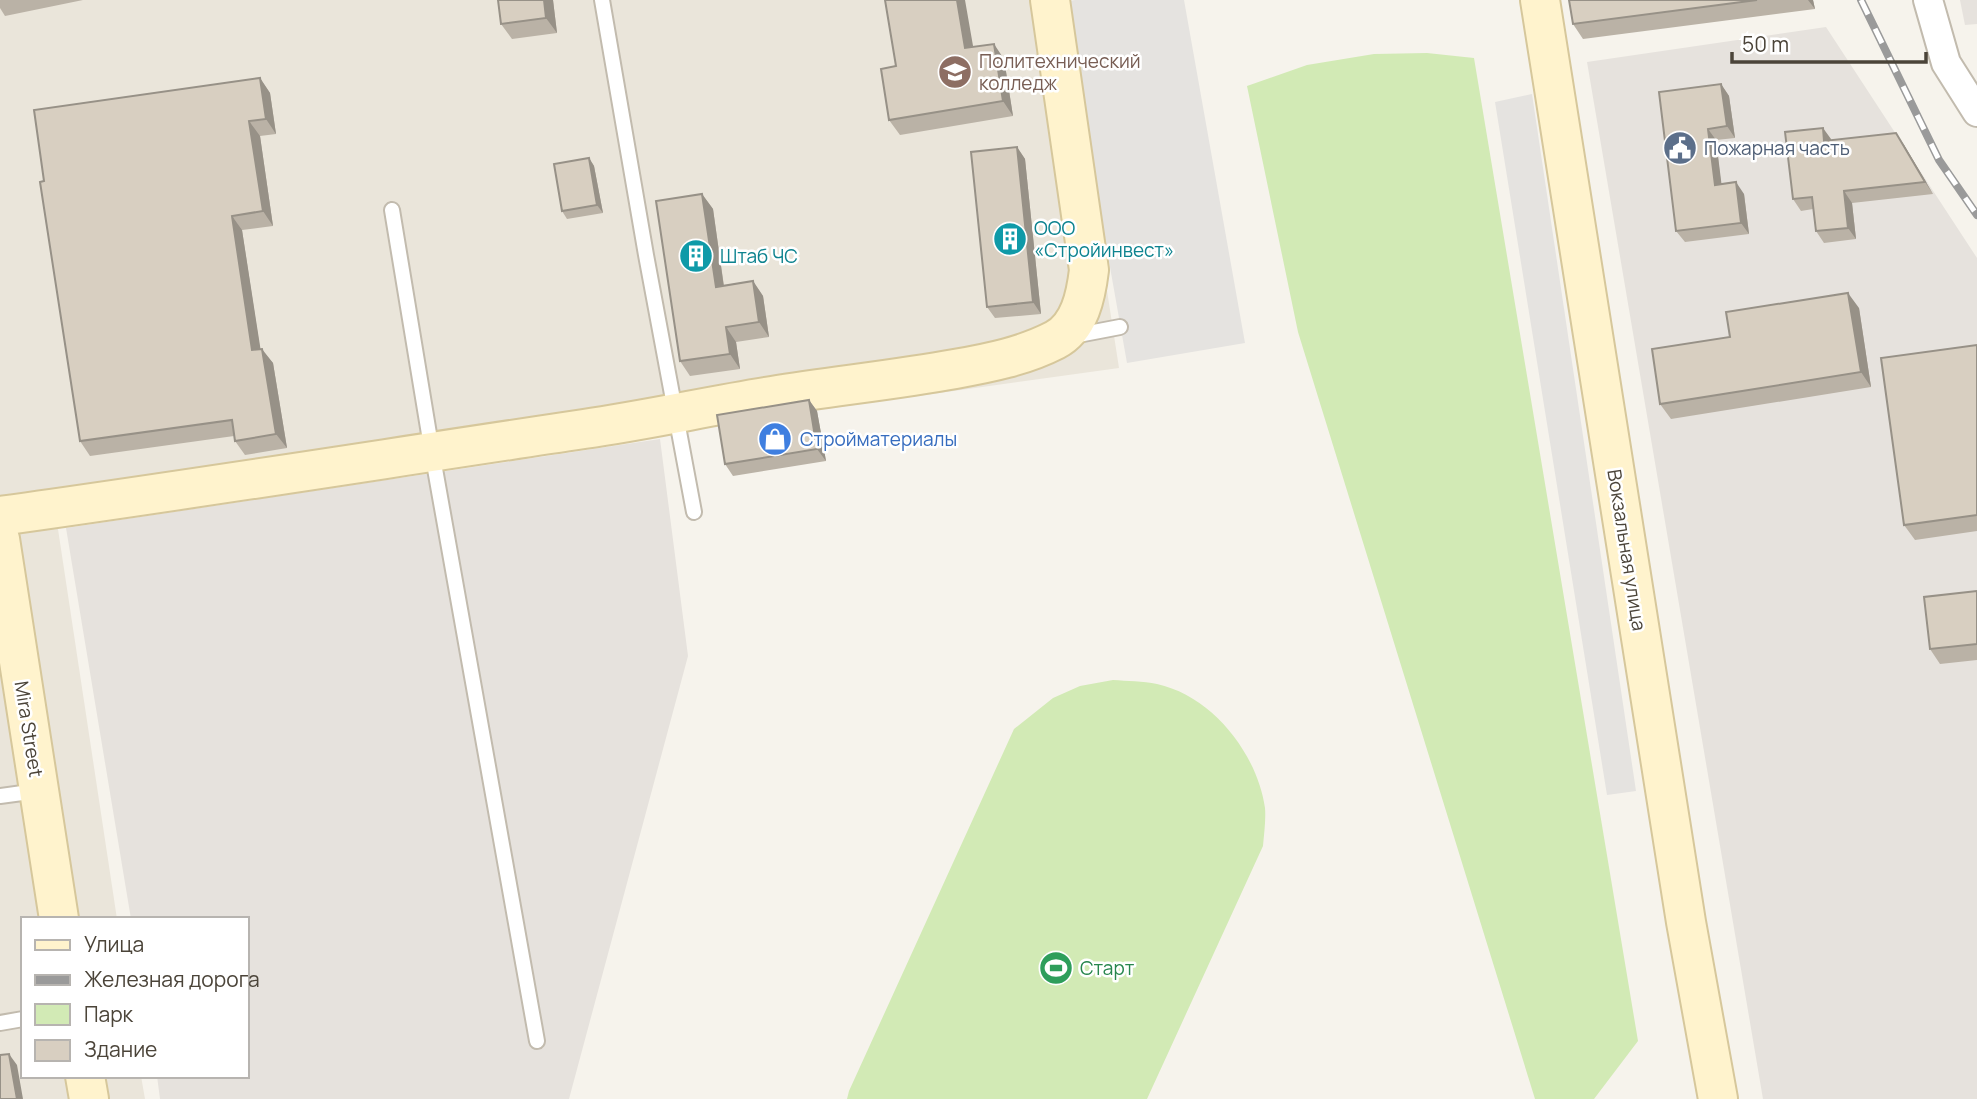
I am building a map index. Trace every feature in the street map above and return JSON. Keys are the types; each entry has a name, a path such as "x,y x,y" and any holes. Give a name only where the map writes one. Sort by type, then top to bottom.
{"street":[{"path":"0,516 242,482 985,363 1027,352 1058,339 1071,327 1079,312 1085,298 1089,270 1050,0"},
{"name":"Вокзальная улица","path":"1540,0 1686,922 1718,1099"},
{"path":"1928,0 1946,63 1977,112"},
{"name":"Mira Street","path":"0,539 59,917"},
{"path":"85,1078 89,1099"}],"lane":[{"path":"602,0 694,512"},
{"path":"392,210 432,452 537,1041"},
{"path":"1089,270 1097,332"},
{"path":"1058,339 1120,327"},
{"path":"0,796 38,791"},
{"path":"0,1023 21,1019"}],"shaded area":[{"path":"0,0 1062,0 1119,368 56,516 117,917 21,917 21,1078 141,1078 145,1099 0,1099"},
{"path":"1184,0 1245,343 1127,363 1063,2"},
{"path":"1960,0 1977,0 1977,24 1965,25"},
{"path":"1826,27 1977,258 1977,1099 1763,1099 1587,62"},
{"path":"1532,94 1636,791 1607,795 1495,102"},
{"path":"660,439 688,656 569,1099 160,1099 157,1078 248,1078 248,917 131,917 66,528"}],"green space":[{"path":"1427,53 1474,58 1638,1041 1594,1099 1535,1099 1298,332 1247,86 1307,65 1374,54"},
{"name":"Старт","path":"1113,680 1157,684 1196,701 1213,714 1242,748 1260,787 1265,808 1263,846 1147,1099 847,1099 1014,729 1053,698 1080,686"}],"building":[{"path":"498,0 544,0 546,18 501,24"},
{"name":"Политехнический колледж","path":"885,0 957,0 965,48 994,44 1003,101 889,120 881,69 896,66"},
{"path":"1569,0 1757,0 1573,24"},
{"path":"260,78 266,119 249,121 263,211 232,216 252,350 262,349 276,434 235,441 232,420 80,441 40,182 44,181 34,110"},
{"path":"1721,84 1727,126 1708,129 1715,185 1736,182 1741,223 1676,231 1659,92"},
{"path":"1823,128 1824,141 1896,133 1925,182 1844,191 1848,228 1816,231 1812,197 1793,199 1785,132"},
{"name":"ООО «Стройинвест»","path":"1017,147 1033,302 987,307 971,152"},
{"path":"589,158 597,205 562,211 554,164"},
{"name":"Штаб ЧС","path":"702,194 716,287 753,281 759,322 726,327 730,354 680,361 656,201"},
{"path":"1848,293 1861,372 1660,404 1652,349 1730,337 1726,312"},
{"path":"1977,345 1977,515 1904,525 1881,358"},
{"name":"Стройматериалы","path":"809,400 817,449 725,464 717,415"},
{"path":"1977,591 1977,644 1930,649 1924,597"},
{"path":"9,1054 17,1099 0,1099 0,1055"}],"railway":[{"path":"1861,0 1939,160 1977,215"}],"place":[{"name":"Политехнический колледж","path":"955,72"},
{"name":"Пожарная часть","path":"1680,148"},
{"name":"ООО «Стройинвест»","path":"1010,239"},
{"name":"Штаб ЧС","path":"696,256"},
{"name":"Стройматериалы","path":"775,439"},
{"name":"Старт","path":"1056,968"}]}
